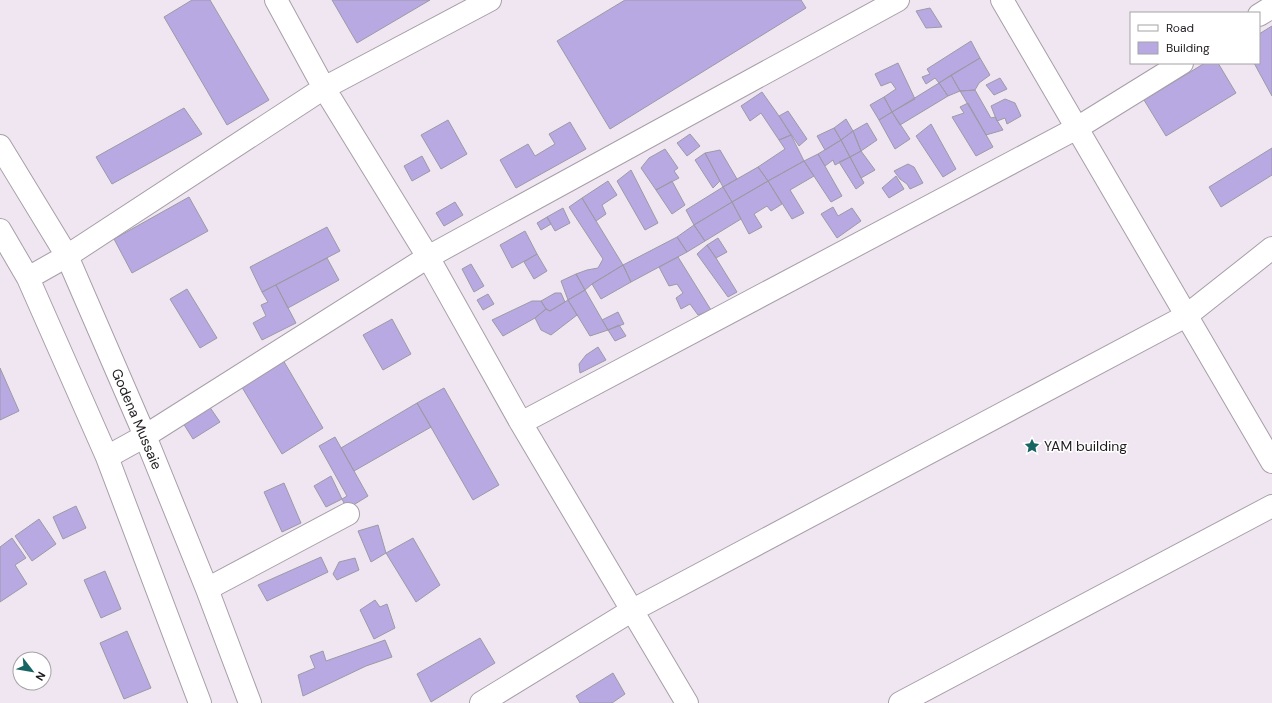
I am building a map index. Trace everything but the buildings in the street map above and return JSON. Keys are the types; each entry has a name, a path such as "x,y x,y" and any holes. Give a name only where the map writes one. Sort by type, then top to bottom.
{"street":[{"path":"276,0 324,88 428,257 521,423 687,703"},
{"path":"28,278 67,256 324,88 490,0"},
{"path":"106,458 145,436 428,257 898,0"},
{"path":"1002,0 1272,462"},
{"path":"1260,14 1272,7"},
{"path":"521,423 1077,128 1180,64"},
{"name":"Godena Mussaie","path":"0,146 67,256 145,436 207,588 250,703"},
{"path":"0,230 28,278 106,458 200,703"},
{"path":"481,703 631,610 1186,316 1272,248"},
{"path":"900,703 1272,506"},
{"path":"207,588 348,514"}],"place":[{"name":"YAM building","path":"1032,446"}]}
